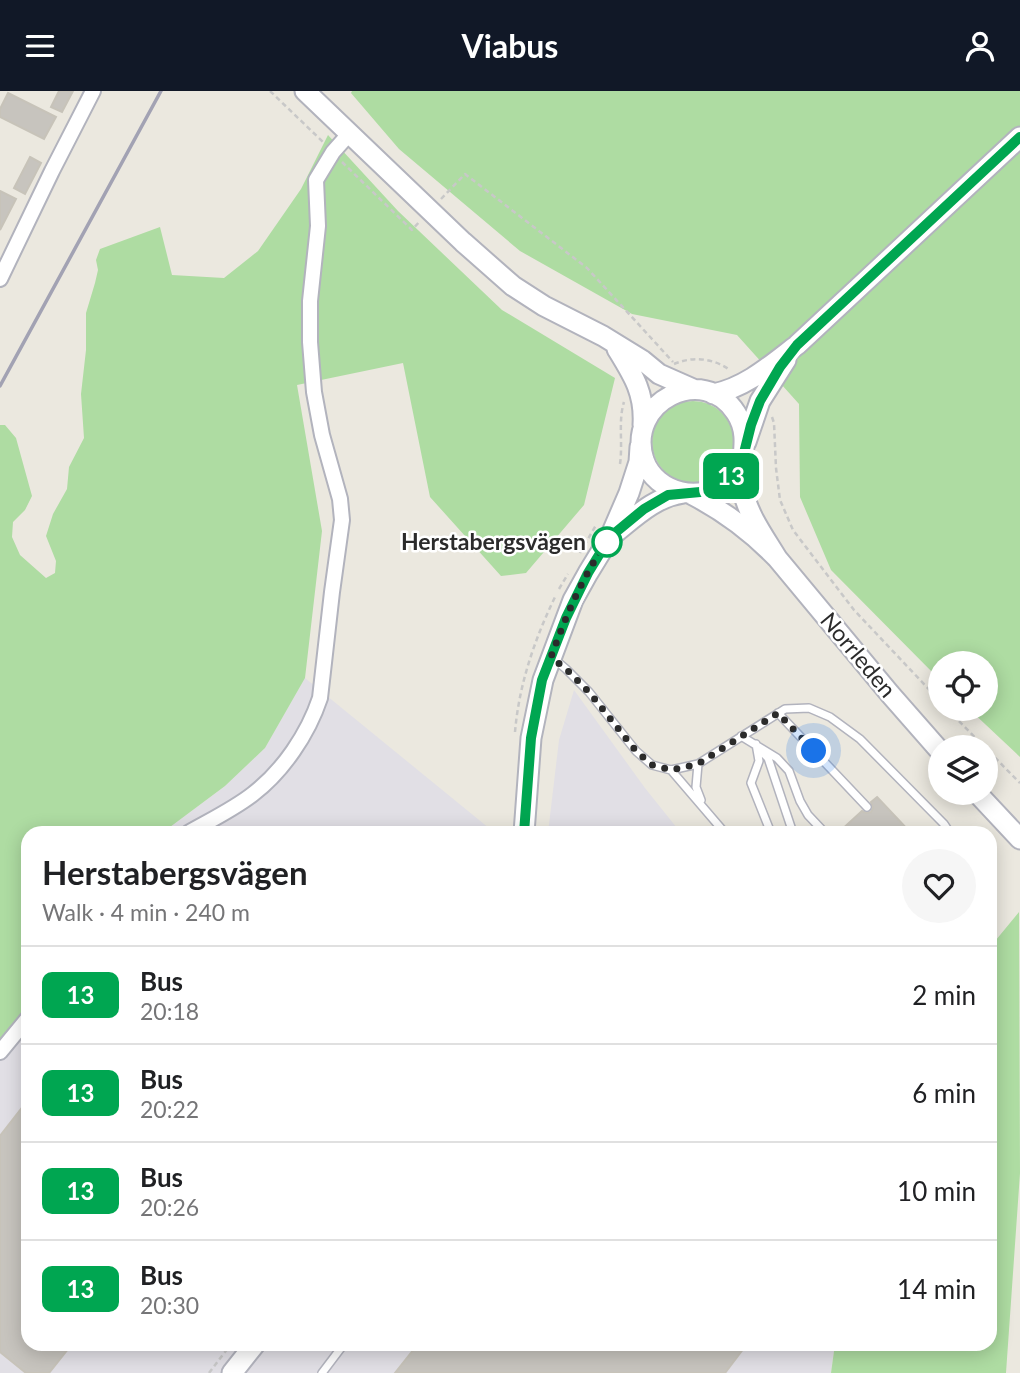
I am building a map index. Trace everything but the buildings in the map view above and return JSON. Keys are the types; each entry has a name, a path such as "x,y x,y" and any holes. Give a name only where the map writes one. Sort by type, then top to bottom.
{"street":[{"path":"0,279 93,91"},
{"path":"305,91 513,286 642,361 667,369 727,403 735,411 744,431 741,476 746,502 777,558"},
{"path":"200,826 252,796 268,780 303,736 320,698 342,520 340,499 322,435 314,392 310,342 310,301 318,226 316,180 333,152 349,134"},
{"path":"777,558 737,522 687,493 664,485 656,478 644,460 642,435 654,408 662,400 678,392 726,391 743,384 797,345 1020,137"},
{"path":"525,826 531,738 542,680 603,531 635,475 639,462 644,411 642,396 634,375 615,345"},
{"path":"603,531 668,495 711,491 728,481 744,451 760,401 797,345"},
{"name":"Norrleden","path":"777,558 928,737"},
{"path":"988,805 1020,839"},
{"path":"0,1052 21,1026"},
{"path":"232,1373 249,1351"}],"lane":[{"path":"551,657 589,692 636,751 652,765 671,770 698,764 785,709 809,708 830,717 860,739 945,826"},
{"path":"778,713 867,807"},
{"path":"741,736 777,758 789,771 800,801 818,826"},
{"path":"756,744 759,761 751,783 768,826"},
{"path":"756,744 768,758 791,826"},
{"path":"698,764 696,787 704,807"},
{"path":"671,770 719,826"},
{"path":"322,1373 339,1351"}],"path":[{"path":"270,91 327,146"},
{"path":"336,156 412,230 421,221"},
{"path":"438,202 465,174 587,268 667,369 686,359 703,359 722,364 743,384"},
{"path":"618,473 622,442 620,414 625,400 638,387"},
{"path":"760,401 768,409 774,423 780,500 793,530 854,610 928,688"},
{"path":"576,561 603,531"},
{"path":"514,740 517,706 532,655 543,624 569,572"},
{"path":"959,721 1020,783"},
{"path":"209,1373 226,1351"}],"shaded area":[{"path":"305,678 486,826 171,826 225,786 265,748"},
{"path":"574,690 675,826 549,826 559,740"},
{"path":"21,1025 21,1351 834,1351 831,1373 0,1373 0,1051"}],"green space":[{"path":"1020,91 1020,757 982,721 998,721 998,651 928,651 928,668 831,570 800,497 799,404 737,335 632,314 520,251 399,149 351,93"},
{"path":"328,135 398,211 502,310 615,378 584,505 526,573 501,576 430,497 403,363 297,385 322,531 305,678 265,748 225,786 171,826 21,826 21,1025 0,1051 0,425 5,425 16,438 32,496 25,510 13,522 12,537 20,555 46,578 55,573 56,561 46,536 53,514 67,489 69,467 84,438 81,394 86,350 86,313 98,270 96,260 100,249 160,227 172,275 224,278 258,251 301,189"},
{"path":"693,401 709,405 722,413 730,426 734,442 730,458 722,471 709,479 693,483 677,479 664,471 656,458 652,442 656,426 664,413 677,405"},
{"path":"1019,912 1020,1173 1006,1373 831,1373 834,1351 997,1351 997,939"}],"railway":[{"path":"0,386 161,91"}],"bus line":[{"name":"13","path":"525,826 531,738 542,680 573,600 610,537 644,509 668,495 711,491 728,481 743,457 760,401 797,345 1020,137"}],"place":[{"name":"Herstabergsvägen","path":"607,542"}],"route":[{"path":"607,542 573,600 551,657 589,692 636,751 652,765 671,770 698,764 778,713 814,751"}]}
